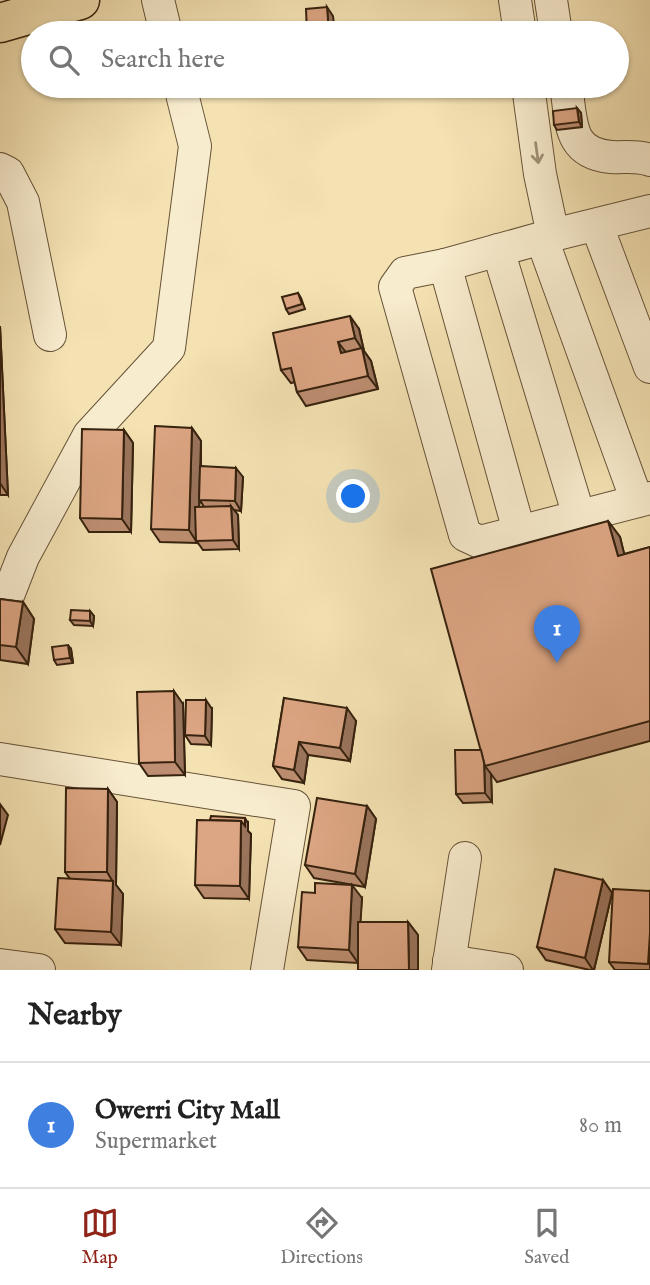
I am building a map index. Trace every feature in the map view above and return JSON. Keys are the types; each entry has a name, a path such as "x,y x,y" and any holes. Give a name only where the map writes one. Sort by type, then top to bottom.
{"main road":[{"path":"0,23 80,0"}],"street":[{"path":"158,0 163,21"},
{"path":"515,0 518,21"},
{"path":"551,0 554,21"},
{"path":"0,616 23,557 89,435 169,348 195,146 183,98"},
{"path":"530,98 547,237 643,499 480,542 465,535 395,287 405,273 445,265 547,237 650,211"},
{"path":"567,98 575,139 590,154 612,157 639,156 650,160"},
{"path":"0,169 8,173 23,202 50,335"},
{"path":"597,226 650,367"},
{"path":"498,250 579,516"},
{"path":"445,265 519,531"},
{"path":"0,760 294,806 267,970"},
{"path":"465,858 448,965 507,970"},
{"path":"0,965 39,970"}],"building":[{"path":"327,7 328,21 306,21 306,9"},
{"path":"577,108 579,122 554,125 553,111"},
{"path":"298,293 302,304 286,309 282,297"},
{"path":"350,316 355,338 338,342 341,353 362,348 368,376 297,392 291,368 281,370 273,333"},
{"path":"155,426 192,428 189,530 151,529"},
{"path":"82,429 124,430 122,519 80,518"},
{"path":"200,466 236,468 235,501 199,500"},
{"path":"231,506 233,540 196,541 195,507"},
{"path":"608,521 618,556 650,547 650,721 485,766 431,569"},
{"path":"0,599 23,602 16,647 0,645"},
{"path":"71,610 90,611 90,621 70,620"},
{"path":"68,645 70,658 54,660 52,647"},
{"path":"174,691 175,762 139,763 137,692"},
{"path":"284,698 347,708 340,748 299,742 294,770 273,766"},
{"path":"186,700 206,700 205,736 185,735"},
{"path":"455,750 481,750 485,793 456,794"},
{"path":"66,788 108,789 107,872 65,872"},
{"path":"317,798 367,806 355,874 305,865"},
{"path":"211,816 245,818 245,826 241,821 210,820"},
{"path":"197,820 241,821 240,886 195,885"},
{"path":"555,869 603,880 585,958 537,947"},
{"path":"58,878 113,881 111,932 55,929"},
{"path":"315,883 352,885 349,950 298,947 302,892 315,893"},
{"path":"613,889 650,891 648,964 609,962"},
{"path":"358,922 408,922 409,970 358,970"}],"place":[{"name":"Owerri City Mall","path":"557,663"}]}
